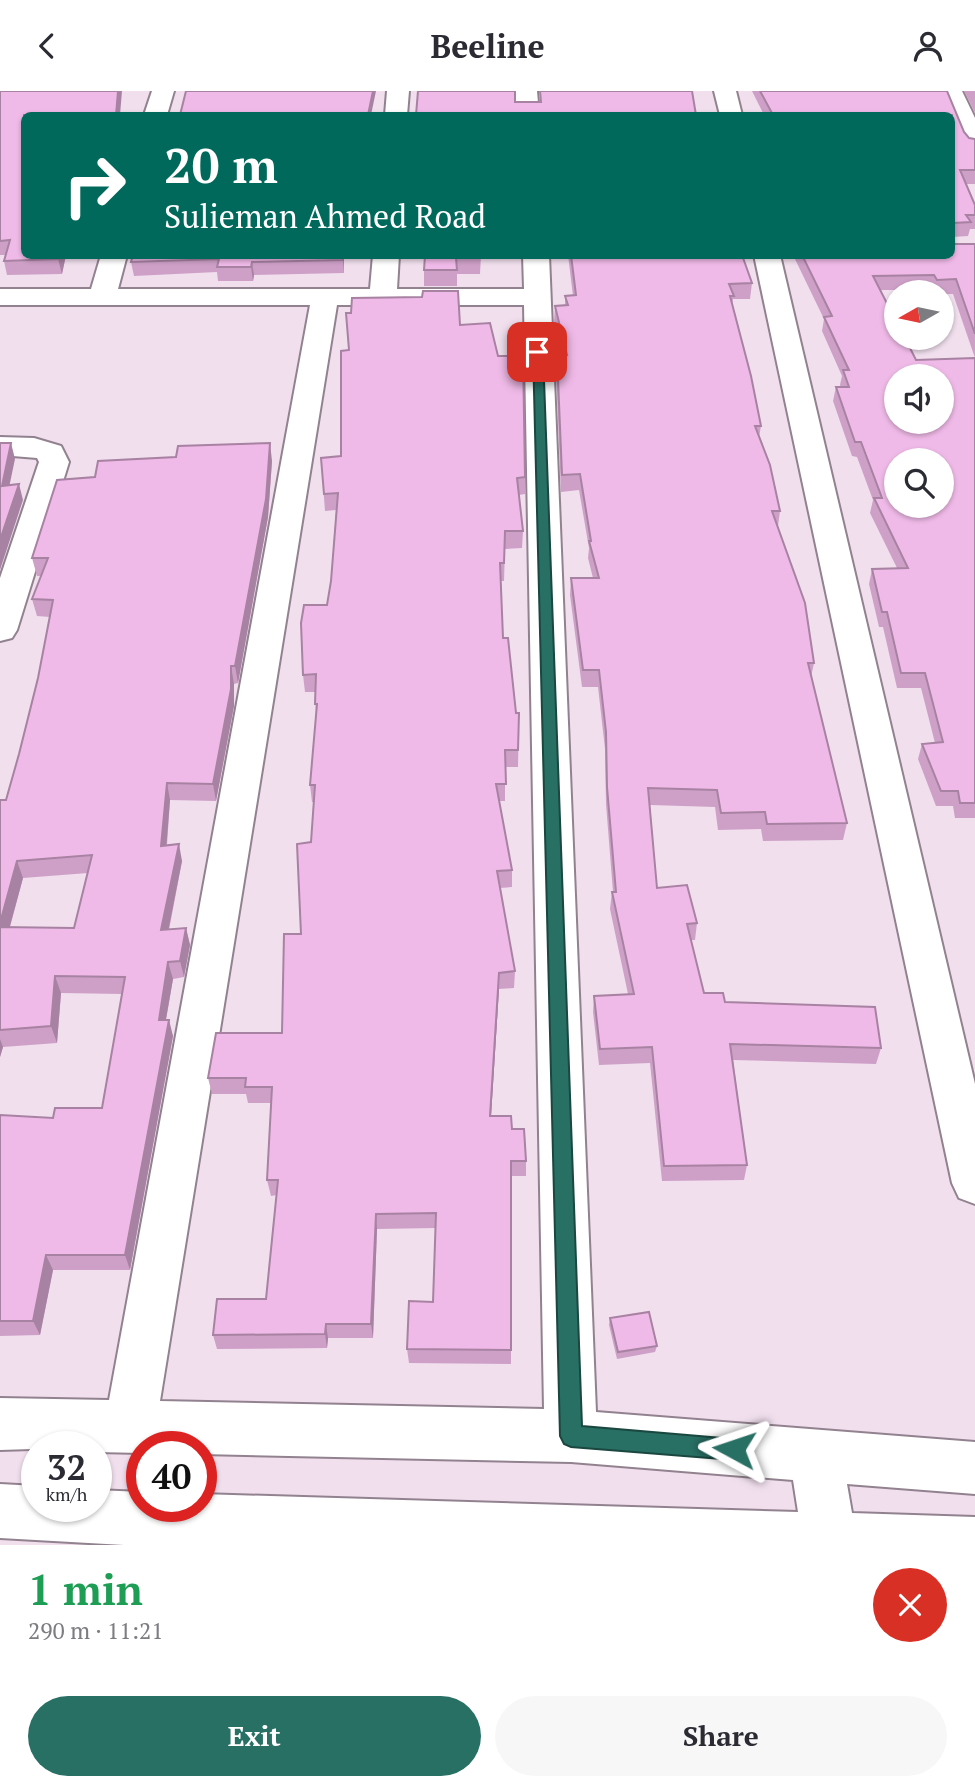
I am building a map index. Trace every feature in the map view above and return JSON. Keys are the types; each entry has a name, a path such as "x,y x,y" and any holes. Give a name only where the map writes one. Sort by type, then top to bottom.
{"street":[{"path":"157,112 163,91"},
{"path":"396,112 398,91"},
{"path":"526,91 528,112"},
{"path":"724,91 730,112"},
{"path":"951,91 975,144"},
{"path":"102,296 113,259"},
{"path":"383,296 386,259"},
{"path":"536,259 571,1436"},
{"path":"768,259 975,1183"},
{"path":"0,297 535,297"},
{"path":"130,1426 325,297"},
{"path":"0,446 34,447 50,452 54,462 0,630"},
{"path":"0,1424 571,1436 975,1468"},
{"path":"815,1456 830,1541"},
{"path":"0,1511 86,1531 975,1544"}],"building":[{"path":"0,91 118,91 116,112 21,112 21,259 58,259 4,261 10,240 0,241"},
{"path":"186,91 373,91 369,112 181,112"},
{"path":"418,91 515,91 515,102 541,102 540,91 692,91 696,112 416,112"},
{"path":"760,91 947,91 964,132 969,138 975,139 975,170 960,170 975,205 975,215 966,215 971,222 955,223 955,112 771,112"},
{"path":"955,244 975,244 975,334 956,279 937,280 934,275 873,276 884,298 884,350 911,350 916,360 975,358 975,803 960,803 958,791 941,791 922,744 943,742 925,673 901,673 887,612 882,612 872,569 908,568 874,498 882,498 861,442 855,442 836,387 849,387 843,370 849,370 824,317 832,316 804,259 955,259"},
{"path":"132,259 219,259 131,262"},
{"path":"219,259 343,259 252,262 251,267 217,267"},
{"path":"425,259 456,259 457,270 424,270"},
{"path":"572,259 743,259 752,283 729,284 734,296 730,296 761,426 755,426 770,465 780,511 772,511 805,603 814,663 808,663 847,823 767,824 765,812 721,813 717,790 648,788 657,888 687,885 697,923 687,924 704,993 723,993 725,1002 875,1007 881,1048 730,1044 747,1165 664,1166 652,1047 600,1049 594,996 634,994 612,892 616,892 607,787 606,732 599,670 583,670 571,578 599,578 589,541 580,474 562,475 557,355 567,355 555,306 568,305 565,296 576,295"},
{"path":"423,291 458,291 460,325 490,323 498,356 523,356 525,477 517,478 523,531 505,531 504,563 500,563 503,638 508,638 516,713 519,713 518,750 505,750 506,784 496,784 512,870 497,871 515,971 499,973 490,1116 511,1116 512,1129 524,1129 526,1161 511,1161 511,1350 407,1349 409,1301 433,1302 436,1213 376,1214 371,1324 326,1324 325,1334 213,1335 217,1299 266,1299 278,1180 267,1180 272,1087 245,1087 246,1078 208,1078 216,1033 282,1033 284,934 301,934 297,844 311,842 315,785 310,785 317,704 316,674 303,675 301,623 304,605 327,605 331,581 338,493 324,494 321,458 341,456 341,351 349,350 346,313 351,313 352,298 422,297"},
{"path":"0,443 11,443 2,486 19,484 0,540"},
{"path":"270,443 266,499 235,666 231,666 231,689 213,784 167,783 161,846 179,844 161,930 186,928 180,961 168,962 159,1020 169,1020 125,1255 46,1255 33,1321 0,1321 0,1115 53,1118 55,1108 102,1108 125,977 55,976 51,1026 0,1030 0,927 74,928 92,855 17,861 0,923 0,800 6,800 19,754 38,678 53,600 32,599 48,558 32,558 57,480 95,477 98,461 176,457 178,446"},
{"path":"649,1312 657,1346 618,1352 610,1318"}],"route":[{"path":"537,352 571,1436 734,1449"}]}
